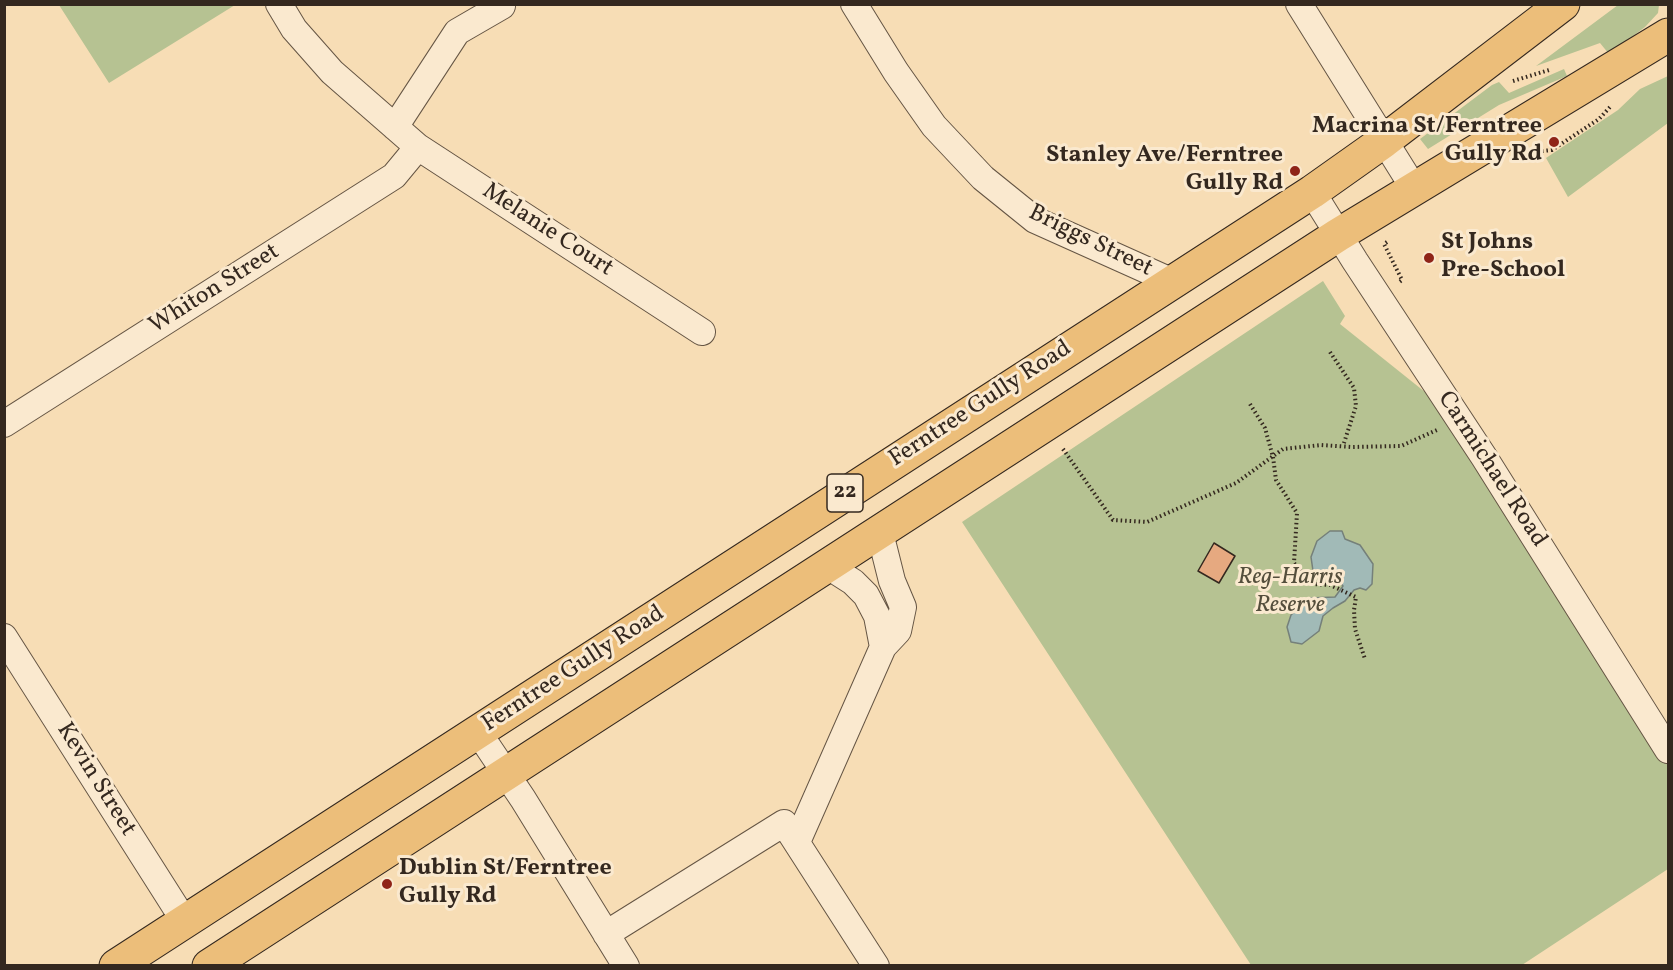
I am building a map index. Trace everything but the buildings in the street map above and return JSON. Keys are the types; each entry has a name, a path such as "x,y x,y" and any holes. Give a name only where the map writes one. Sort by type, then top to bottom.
{"main road":[{"name":"Ferntree Gully Road","path":"116,966 1171,281 1312,192 1384,141 1563,4"},
{"name":"Ferntree Gully Road","path":"209,966 1338,235 1668,35"}],"street":[{"name":"Melanie Court","path":"279,4 294,29 332,72 418,147 702,332"},
{"name":"Briggs Street","path":"854,4 896,72 934,126 982,178 1035,220 1171,281"},
{"path":"1299,4 1415,190"},
{"path":"395,127 457,32 502,6"},
{"name":"Whiton Street","path":"4,424 394,176 418,147"},
{"name":"Carmichael Road","path":"1312,192 1378,298 1460,420 1668,750"},
{"path":"796,842 883,647 898,631 903,607 892,581 880,533"},
{"path":"828,566 853,582 866,595 877,616 883,647"},
{"name":"Kevin Street","path":"4,637 185,922"},
{"path":"478,732 626,966"},
{"path":"606,934 784,823 876,966"}],"path":[{"path":"1528,152 1552,150 1599,119 1614,102"},
{"path":"1378,298 1402,280 1384,244 1394,238"},
{"path":"1330,352 1354,388 1356,406 1343,446"},
{"path":"1250,404 1265,428 1273,457 1276,480 1297,513 1294,563 1311,584 1330,585 1356,597 1355,629 1365,659"},
{"path":"1062,447 1113,520 1147,522 1236,483 1283,449 1322,445 1401,446 1460,420"}],"green space":[{"path":"59,5 235,5 109,83"},
{"path":"1618,5 1659,5 1658,13 1645,27 1609,54 1600,43 1536,66"},
{"path":"1564,69 1567,76 1499,105 1428,149 1420,139 1492,85 1499,82 1509,93"},
{"path":"1668,76 1668,123 1568,197 1546,158 1618,110 1640,89"},
{"name":"Reg-Harris Reserve","path":"1323,281 1345,316 1340,324 1460,420 1668,750 1668,869 1522,965 1251,965 962,522"}],"water":[{"path":"1330,531 1342,531 1345,539 1360,545 1373,564 1372,584 1366,590 1360,588 1354,590 1345,601 1323,616 1319,631 1302,644 1291,642 1287,627 1291,615 1309,598 1335,597 1343,586 1340,582 1313,571 1311,557 1317,541"}],"place":[{"name":"Macrina St/Ferntree Gully Rd","path":"1554,142"},
{"name":"Stanley Ave/Ferntree Gully Rd","path":"1295,171"},
{"name":"St Johns Pre-School","path":"1429,258"},
{"name":"Dublin St/Ferntree Gully Rd","path":"387,884"}]}
